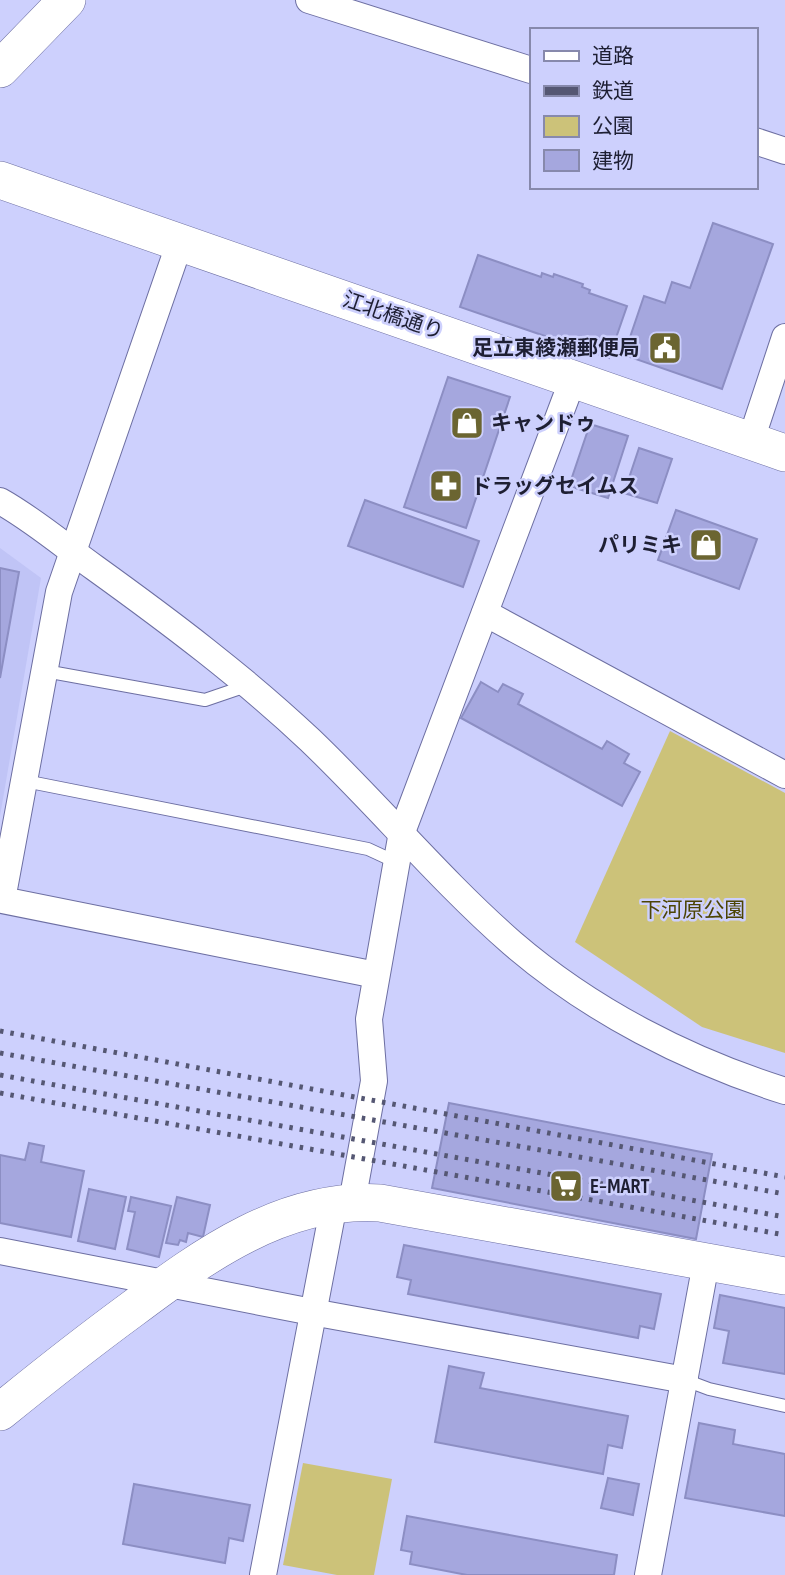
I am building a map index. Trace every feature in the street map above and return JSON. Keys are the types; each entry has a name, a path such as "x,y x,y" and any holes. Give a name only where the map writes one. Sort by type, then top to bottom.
{"street":[{"path":"0,69 66,0"},
{"path":"310,0 530,70"},
{"path":"757,142 785,151"},
{"name":"江北橋通り","path":"0,180 785,453"},
{"path":"180,242 59,592 2,900 376,975"},
{"path":"751,440 785,337"},
{"path":"264,1575 312,1312 374,1081 369,1019 402,832 573,379"},
{"path":"0,501 162,617 250,685 309,739 513,944 600,1007 653,1037 705,1062 785,1091"},
{"path":"485,613 785,775"},
{"path":"0,1412 167,1283 233,1240 293,1215 343,1203 380,1203 785,1276"},
{"path":"0,1251 312,1312 685,1380"},
{"path":"648,1575 706,1263"}],"lane":[{"path":"45,671 205,700 250,685"},
{"path":"25,781 368,849 396,862"},
{"path":"685,1380 709,1389 785,1406"}],"shaded area":[{"path":"0,548 41,578 0,816"}],"green space":[{"name":"下河原公園","path":"670,731 785,793 785,1053 702,1027 575,942"},
{"path":"303,1463 392,1479 374,1575 337,1575 283,1565"}],"building":[{"path":"713,223 773,244 722,389 624,355 644,296 665,303 672,282 690,288"},
{"path":"478,255 541,277 542,273 553,277 554,274 583,284 582,287 590,290 589,293 627,306 609,358 460,307"},
{"path":"448,377 510,397 466,528 404,507"},
{"path":"590,424 628,436 608,498 569,486"},
{"path":"639,448 672,459 657,503 624,493"},
{"path":"365,500 479,541 463,587 348,546"},
{"path":"676,510 757,539 739,589 658,560"},
{"path":"0,568 19,572 0,678"},
{"path":"481,682 498,692 503,684 523,694 518,704 602,749 607,741 629,754 624,763 640,772 622,806 461,718"},
{"path":"449,1103 712,1154 696,1239 432,1188"},
{"path":"29,1143 44,1146 41,1162 84,1171 71,1237 0,1223 0,1155 25,1160"},
{"path":"89,1189 126,1197 115,1249 78,1241"},
{"path":"131,1197 171,1206 159,1257 127,1249 135,1212 128,1211"},
{"path":"177,1197 210,1205 203,1237 188,1233 186,1242 180,1240 178,1245 166,1243"},
{"path":"404,1245 661,1294 654,1329 640,1326 638,1338 408,1294 411,1280 397,1277"},
{"path":"720,1295 785,1308 785,1374 723,1363 729,1331 714,1328"},
{"path":"449,1366 484,1373 480,1388 628,1416 622,1448 608,1445 603,1474 435,1442"},
{"path":"699,1423 735,1430 733,1444 785,1454 785,1516 685,1498"},
{"path":"608,1478 639,1484 633,1515 601,1508"},
{"path":"134,1484 250,1505 243,1541 229,1538 225,1563 123,1544"},
{"path":"407,1516 617,1555 614,1575 467,1575 410,1564 412,1552 401,1550"}],"railway":[{"path":"0,1031 785,1177"},
{"path":"0,1053 785,1194"},
{"path":"0,1075 785,1217"},
{"path":"0,1093 785,1235"}],"place":[{"name":"足立東綾瀬郵便局","path":"665,348"},
{"name":"キャンドゥ","path":"467,423"},
{"name":"ドラッグセイムス","path":"446,486"},
{"name":"パリミキ","path":"706,545"},
{"name":"E-MART","path":"566,1186"}]}
